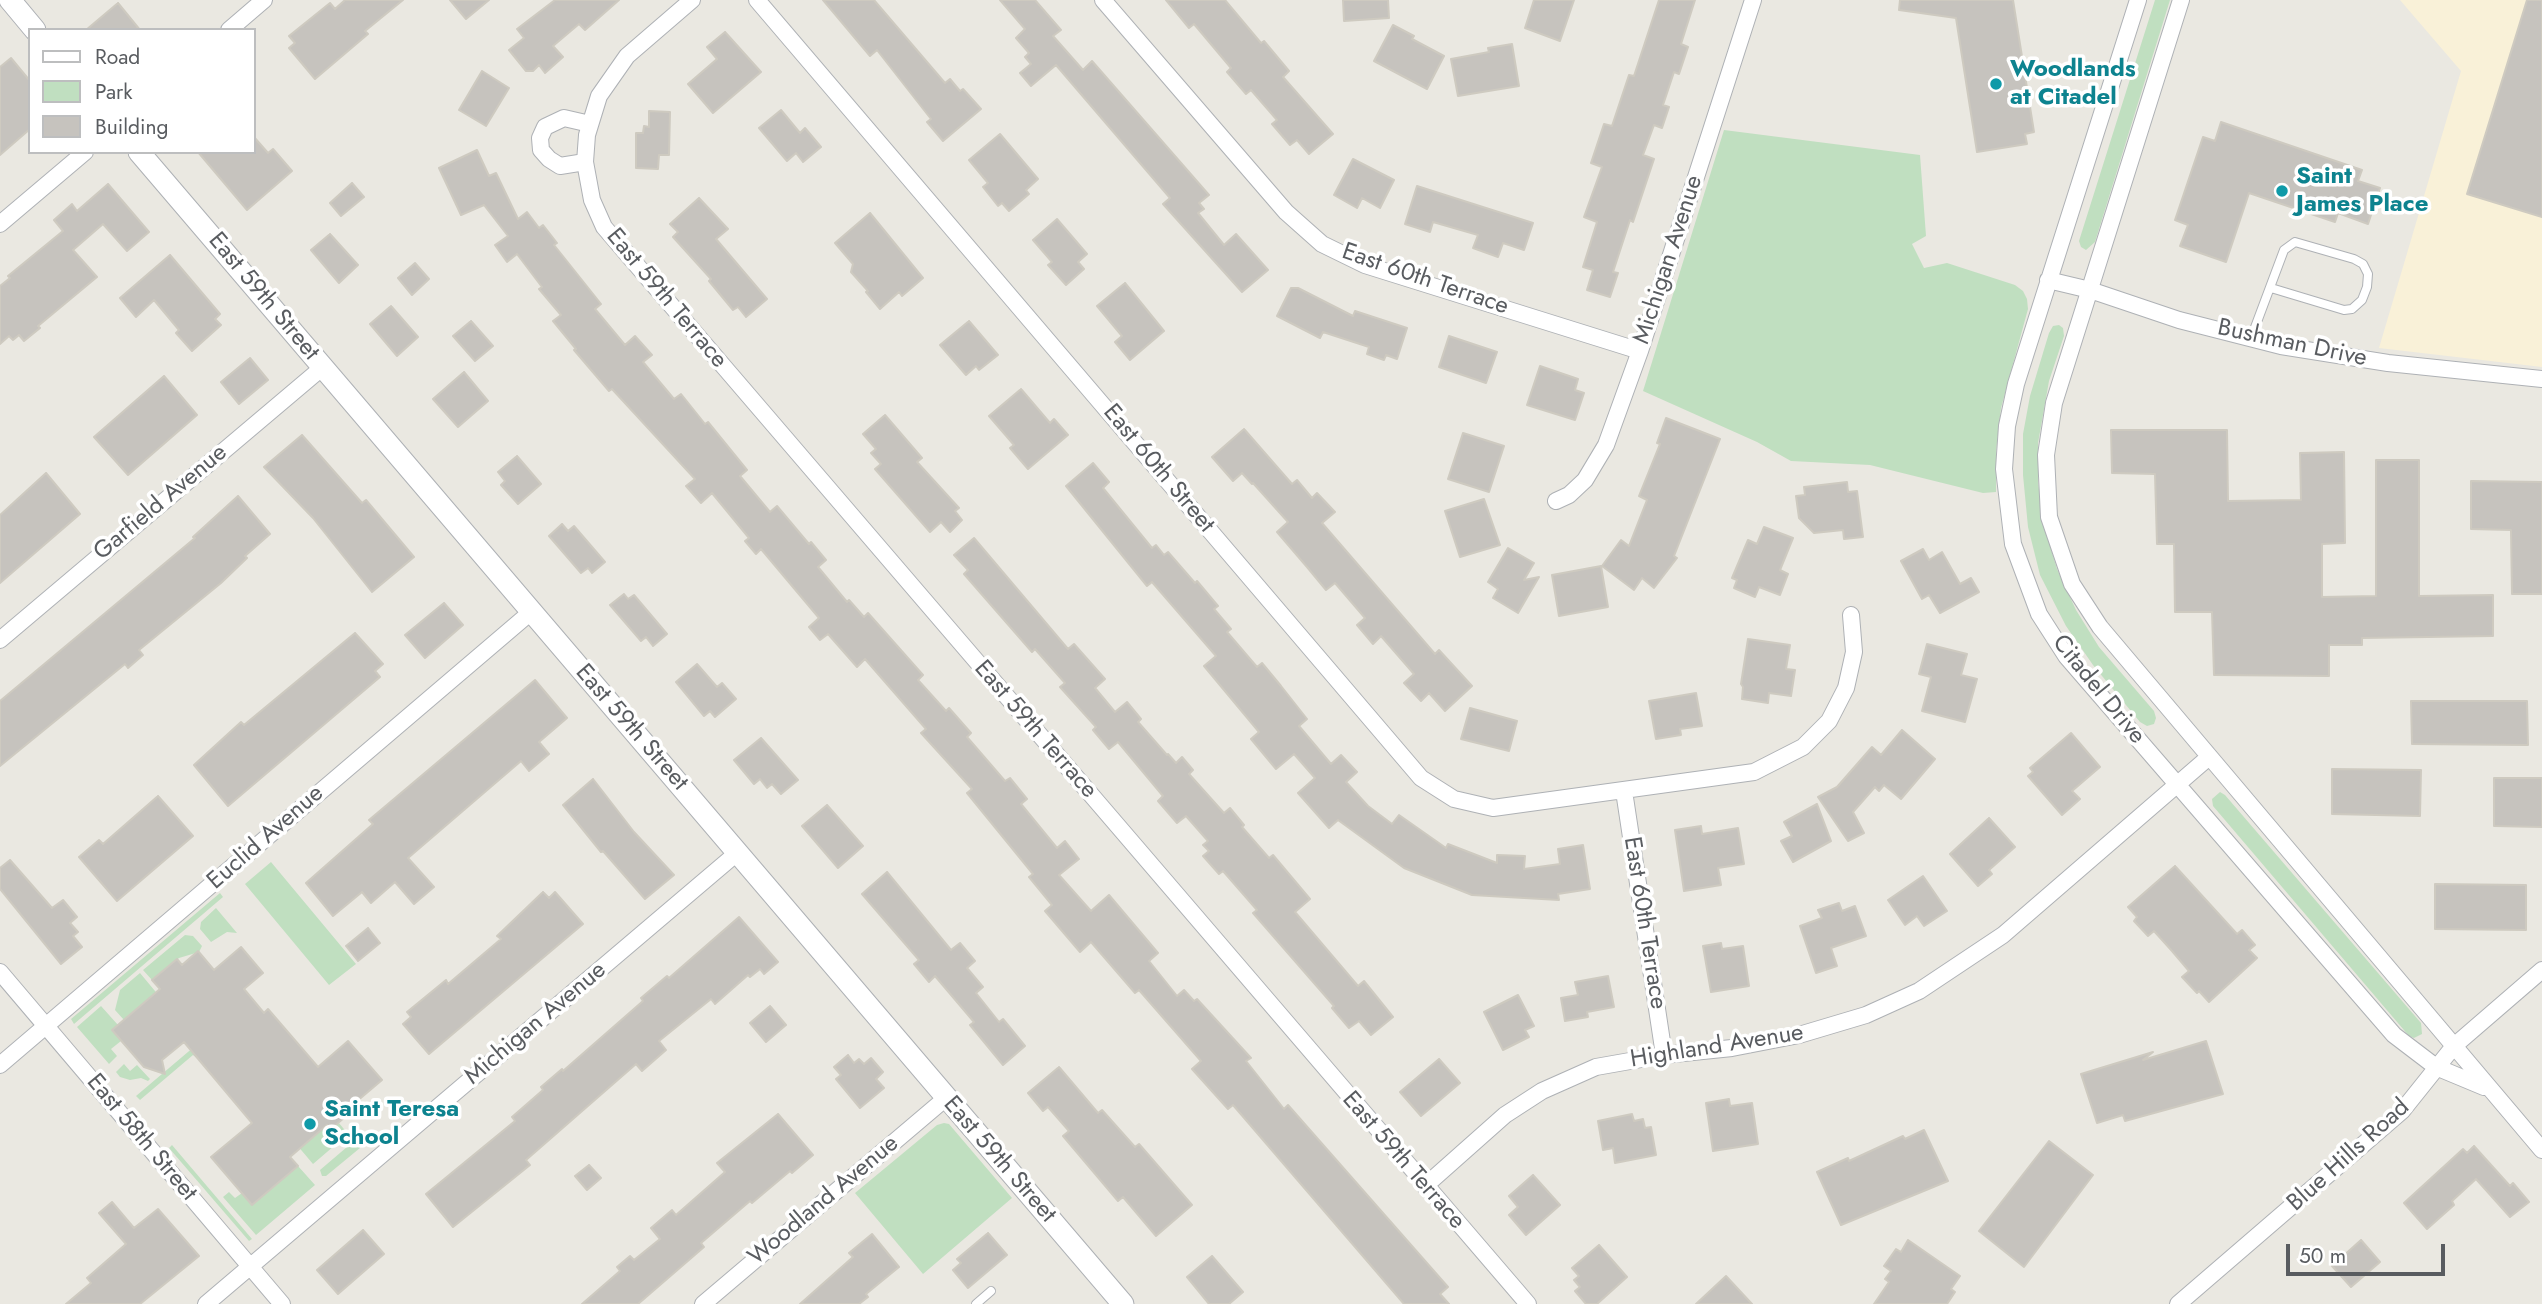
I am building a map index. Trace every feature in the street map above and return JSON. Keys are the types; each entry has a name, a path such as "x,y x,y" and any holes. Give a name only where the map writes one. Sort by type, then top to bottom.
{"street":[{"path":"10,0 33,28"},
{"path":"231,28 264,0"},
{"path":"585,162 560,166 549,159 541,150 540,138 545,127 564,118 589,130 599,96 627,56 692,0"},
{"name":"East 60th Street","path":"757,0 1421,778 1454,799 1493,808 1624,791"},
{"name":"East 60th Terrace","path":"1104,0 1286,212 1322,244 1365,265 1640,351"},
{"name":"Michigan Avenue","path":"1556,501 1569,495 1585,480 1606,445 1640,351 1753,0"},
{"name":"Citadel Drive","path":"2138,0 2016,384 2007,426 2004,469 2012,544 2039,614 2066,656 2394,1035 2436,1067 2467,1078 2492,1091"},
{"name":"Citadel Drive","path":"2181,0 2054,402 2046,455 2049,517 2072,584 2100,627 2542,1150"},
{"name":"East 59th Terrace","path":"589,130 585,162 592,200 604,227 1528,1304"},
{"path":"0,224 83,154"},
{"name":"East 59th Street","path":"141,154 1123,1304"},
{"name":"Bushman Drive","path":"2048,280 2090,290 2179,320 2281,345 2388,363 2542,379"},
{"name":"Garfield Avenue","path":"0,640 323,367"},
{"name":"Euclid Avenue","path":"0,1065 531,612"},
{"path":"1624,791 1754,772 1803,747 1829,721 1846,688 1854,652 1851,615"},
{"name":"Highland Avenue","path":"1425,1186 1505,1115 1542,1091 1596,1067 1664,1055 1732,1048 1799,1035 1866,1015 1919,991 2003,935 2209,757"},
{"name":"East 60th Terrace","path":"1624,791 1664,1055"},
{"name":"Michigan Avenue","path":"206,1304 737,853"},
{"name":"Blue Hills Road","path":"2178,1304 2402,1111 2454,1046 2542,970"},
{"name":"East 58th Street","path":"0,972 282,1304"},
{"name":"Woodland Avenue","path":"703,1304 946,1098"}],"lane":[{"path":"2251,338 2284,250 2295,242 2354,258 2363,264 2368,274 2362,300 2353,309 2344,310 2271,288"},
{"path":"976,1304 992,1291"}],"shaded area":[{"path":"2400,0 2542,0 2542,367 2379,348 2461,71"}],"green space":[{"path":"2155,0 2170,0 2095,242 2086,250 2081,247 2079,241"},
{"path":"1724,130 1920,155 1926,236 1912,244 1924,268 1947,263 2015,285 2023,291 2028,309 2001,408 1996,451 1996,492 1983,493 1870,465 1791,461 1757,442 1643,391"},
{"path":"2059,325 2063,328 2064,336 2049,381 2038,443 2038,483 2046,532 2057,569 2076,610 2099,647 2154,711 2154,724 2147,726 2140,722 2093,665 2066,626 2040,575 2028,527 2023,475 2023,434 2030,396 2049,333 2053,326"},
{"path":"2220,792 2421,1023 2422,1034 2414,1038 2409,1036 2213,806 2212,799"},
{"path":"271,862 356,964 329,985 245,884"},
{"path":"220,893 223,897 74,1024 71,1019"},
{"path":"216,908 237,933 227,932 211,942 200,929 201,922"},
{"path":"185,935 193,936 202,946 199,952 179,958 152,980 143,970"},
{"path":"140,973 160,997 124,1020 115,1010 120,990"},
{"path":"101,1006 118,1025 121,1041 111,1049 117,1056 109,1064 77,1027"},
{"path":"221,1024 222,1036 197,1058 193,1055 140,1100 136,1096"},
{"path":"124,1064 130,1071 137,1065 150,1079 130,1080 120,1077 116,1072"},
{"path":"339,1123 348,1134 313,1164 291,1138 301,1147 327,1125 331,1129"},
{"path":"949,1124 1012,1198 923,1274 855,1193 937,1125"},
{"path":"354,1141 359,1143 360,1148 326,1176 322,1176 320,1170"},
{"path":"172,1145 252,1239 249,1241 169,1148"},
{"path":"298,1166 315,1185 256,1235 223,1197 229,1192 235,1198 242,1193 252,1205"}],"building":[{"path":"345,0 403,0 365,31 368,34 315,79 289,48 295,43 289,36 330,3 335,9"},
{"path":"450,0 489,0 466,19"},
{"path":"555,0 619,0 585,30 579,24 553,46 563,57 545,73 539,65 533,71 526,71 509,50 524,38 517,29"},
{"path":"823,0 874,0 945,83 950,79 981,109 943,141 927,122 931,119 877,50 870,56"},
{"path":"1000,0 1035,0 1061,30 1053,36 1083,70 1092,61 1209,195 1199,203 1204,209 1198,213 1224,245 1236,234 1268,270 1242,292 1163,204 1170,198 1056,65 1031,86 1020,73 1031,64 1025,57 1029,53 1016,38 1025,29"},
{"path":"1166,0 1225,0 1289,71 1283,77 1333,134 1309,154 1297,140 1290,145 1272,124 1277,120 1251,90 1246,94 1227,72 1231,68 1194,24 1189,28"},
{"path":"1343,0 1388,0 1389,18 1344,21"},
{"path":"1534,0 1574,0 1560,41 1525,28"},
{"path":"1659,0 1695,0 1681,44 1688,47 1679,74 1674,72 1663,105 1669,107 1662,128 1654,125 1643,155 1654,159 1613,272 1618,273 1610,297 1587,290 1593,270 1583,267 1597,222 1584,217 1602,167 1591,163 1604,124 1612,126 1629,75 1634,76"},
{"name":"Woodlands at Citadel","path":"1900,0 2013,0 2034,132 2025,134 2027,144 1977,152 1956,18 1899,10"},
{"path":"2527,0 2542,0 2542,217 2467,194"},
{"path":"118,3 138,28 88,28"},
{"path":"1393,25 1444,56 1427,89 1374,61"},
{"path":"725,32 761,72 713,113 688,84 717,59 707,47"},
{"path":"1512,44 1519,86 1458,96 1451,59 1489,52 1488,48"},
{"path":"11,58 28,79 28,131 0,155 0,67"},
{"path":"482,71 509,88 486,126 459,110"},
{"path":"781,110 800,133 805,128 821,147 803,162 796,153 787,161 759,128"},
{"path":"649,111 670,112 669,155 659,155 658,169 636,168 636,133 643,133 644,126 649,127"},
{"name":"Saint James Place","path":"2221,122 2362,170 2358,181 2380,188 2368,224 2338,213 2335,222 2249,193 2226,262 2180,246 2188,225 2175,220 2203,137 2215,141"},
{"path":"1000,134 1038,179 1026,190 1029,194 1009,211 1002,203 998,206 983,187 988,183 969,160"},
{"path":"256,139 268,153 273,149 292,171 247,210 200,154 256,154"},
{"path":"477,150 489,176 496,173 518,219 527,212 539,228 543,225 557,243 554,245 601,304 595,309 625,345 635,336 652,355 643,362 674,399 681,394 705,424 708,422 747,470 740,476 770,512 777,506 809,544 811,542 826,560 818,567 847,602 849,600 864,617 868,613 923,675 918,680 946,711 949,708 971,733 967,737 1005,781 1010,778 1027,799 1021,804 1057,848 1065,841 1079,859 1059,875 1091,911 1109,895 1158,953 1149,961 1177,996 1184,990 1194,1001 1197,999 1251,1058 1246,1061 1284,1109 1288,1105 1448,1287 1440,1294 1449,1304 1404,1304 1233,1105 1228,1109 1192,1069 1201,1061 1139,990 1135,993 1091,942 1080,952 1045,911 1052,905 1029,877 1033,874 967,793 972,789 921,733 926,729 865,659 857,667 828,634 820,640 809,627 819,618 761,549 756,554 745,541 749,538 712,493 701,503 686,486 695,479 612,389 609,391 574,350 576,349 553,321 561,315 539,289 542,287 517,254 507,262 495,245 508,236 484,205 461,215 439,168"},
{"path":"1353,159 1394,180 1380,208 1362,198 1357,208 1334,195"},
{"path":"352,183 364,197 341,216 330,203"},
{"path":"108,184 149,232 127,251 103,224 73,250 97,277 24,341 19,335 13,340 9,336 0,344 0,286 10,278 8,276 63,231 54,220 72,204 77,211"},
{"path":"1417,186 1533,223 1524,250 1503,243 1498,257 1473,248 1478,235 1433,222 1430,232 1405,224"},
{"path":"699,198 728,229 716,239 767,299 746,317 738,307 733,310 709,281 711,279 673,237 678,232 670,224"},
{"path":"870,213 923,278 902,296 899,292 880,309 851,272 853,264 835,243"},
{"path":"1057,219 1087,254 1078,262 1084,269 1066,285 1048,265 1052,262 1033,240"},
{"path":"330,234 358,265 339,283 311,250"},
{"path":"170,255 220,314 215,319 221,325 192,351 176,333 179,330 154,300 136,317 120,298"},
{"path":"415,263 429,279 412,295 398,278"},
{"path":"1125,283 1164,331 1130,360 1115,342 1122,336 1097,306"},
{"path":"1291,288 1298,288 1353,316 1355,311 1407,328 1397,359 1386,355 1384,360 1367,354 1369,347 1323,332 1320,338 1277,316"},
{"path":"391,306 418,337 397,356 370,324"},
{"path":"471,321 493,346 475,361 453,336"},
{"path":"969,321 998,355 979,370 976,366 966,375 940,345"},
{"path":"1449,336 1497,352 1486,383 1439,367"},
{"path":"250,358 268,380 239,404 221,382"},
{"path":"1540,366 1578,379 1575,390 1584,393 1575,420 1527,405"},
{"path":"464,372 488,401 458,427 433,399"},
{"path":"164,376 197,415 128,475 94,437"},
{"path":"1021,389 1050,423 1054,419 1068,435 1028,469 1010,448 1014,445 989,416"},
{"path":"885,415 922,458 917,462 959,508 955,511 962,520 950,532 941,522 930,532 875,469 881,464 871,453 876,449 863,434"},
{"path":"1666,418 1720,439 1674,556 1677,558 1654,588 1642,578 1634,590 1602,566 1621,540 1629,546 1647,500 1639,496 1660,444 1657,443"},
{"path":"1244,429 1292,484 1297,480 1312,498 1317,493 1335,512 1322,523 1435,654 1439,650 1472,686 1445,711 1429,693 1421,701 1404,683 1414,674 1381,636 1373,644 1357,625 1365,618 1335,583 1326,590 1277,532 1288,522 1253,483 1242,473 1233,481 1212,457"},
{"path":"2111,430 2227,430 2228,501 2301,500 2300,453 2344,452 2345,543 2322,544 2322,597 2376,596 2376,460 2419,460 2419,596 2493,595 2493,636 2362,638 2362,645 2329,645 2329,676 2214,675 2212,612 2175,612 2174,544 2157,544 2155,474 2112,473"},
{"path":"1463,433 1504,446 1489,492 1448,479"},
{"path":"302,435 362,503 366,500 414,557 372,592 313,518 264,467"},
{"path":"517,456 541,484 518,504 501,485 505,481 498,472"},
{"path":"1093,463 1109,482 1103,488 1152,548 1156,545 1164,555 1168,552 1218,606 1214,609 1231,629 1227,632 1257,667 1262,663 1307,719 1299,726 1331,764 1341,755 1357,772 1346,782 1368,806 1392,824 1399,815 1446,848 1448,844 1497,863 1497,855 1525,856 1524,869 1560,864 1558,849 1583,845 1590,889 1558,894 1559,900 1472,895 1404,868 1338,820 1329,828 1298,793 1315,778 1294,754 1276,769 1251,739 1259,732 1204,666 1216,656 1152,582 1147,586 1066,486"},
{"path":"46,473 80,514 0,583 0,515"},
{"path":"2471,481 2542,482 2542,594 2512,594 2511,530 2471,529"},
{"path":"1847,482 1848,492 1857,491 1863,537 1844,539 1843,530 1814,533 1799,518 1796,496 1805,495 1804,487"},
{"path":"238,496 270,534 245,556 247,558 221,583 139,650 143,655 128,668 125,664 0,766 0,701 195,538 193,537"},
{"path":"1484,499 1500,545 1460,557 1445,511"},
{"path":"562,524 568,531 574,526 605,562 592,573 588,568 581,573 549,536"},
{"path":"1764,527 1793,538 1780,570 1788,574 1780,595 1759,587 1755,597 1734,588 1737,580 1732,578 1748,540 1757,544"},
{"path":"974,538 1068,649 1074,644 1105,679 1095,688 1115,712 1127,702 1141,719 1138,722 1167,755 1176,763 1182,757 1193,770 1189,774 1224,813 1230,808 1244,825 1242,827 1269,858 1273,855 1310,899 1295,912 1358,986 1364,981 1393,1017 1371,1035 1359,1021 1349,1028 1332,1008 1334,1006 1253,913 1257,910 1223,871 1219,874 1203,856 1209,851 1203,845 1208,841 1186,816 1177,823 1158,801 1163,796 1118,742 1109,749 1093,730 1096,727 1060,687 1065,683 1035,649 1032,652 964,574 968,570 954,555"},
{"path":"1508,548 1534,563 1524,580 1539,577 1518,613 1493,598 1498,589 1488,582"},
{"path":"1923,549 1929,560 1942,552 1960,584 1971,578 1979,592 1940,613 1929,595 1922,599 1901,561"},
{"path":"1601,566 1608,607 1559,616 1552,575"},
{"path":"624,594 628,599 634,595 667,634 653,646 646,637 641,641 610,605"},
{"path":"444,603 463,625 425,658 405,635"},
{"path":"355,633 383,664 375,671 380,677 228,806 194,765 241,722 244,725"},
{"path":"1748,639 1790,645 1786,669 1795,670 1791,696 1769,693 1768,703 1742,699 1741,684"},
{"path":"1927,644 1967,654 1961,675 1977,679 1965,722 1922,711 1931,677 1919,674"},
{"path":"697,664 717,687 722,683 736,699 715,717 710,711 704,716 676,682"},
{"path":"535,680 567,718 539,742 549,754 529,771 521,761 408,858 434,887 414,904 395,882 371,903 362,892 333,916 306,883 373,824 369,820"},
{"path":"1696,693 1702,726 1680,729 1681,735 1656,739 1649,701"},
{"path":"2411,701 2527,701 2528,745 2412,744"},
{"path":"1470,708 1517,721 1509,751 1461,739"},
{"path":"1902,730 1935,759 1901,799 1884,785 1879,791 1875,787 1853,812 1864,833 1848,841 1818,797 1837,787 1872,747 1881,755"},
{"path":"2071,733 2100,767 2072,791 2080,799 2062,815 2028,776 2033,772 2030,768"},
{"path":"761,738 798,780 781,794 772,784 767,788 760,779 754,784 734,760"},
{"path":"2332,769 2421,770 2420,816 2332,814"},
{"path":"2494,778 2542,778 2542,827 2494,826"},
{"path":"593,779 634,832 674,875 645,899 603,851 601,852 563,805"},
{"path":"158,796 193,836 117,901 79,857 99,840 103,844"},
{"path":"1817,804 1831,841 1793,862 1781,841 1792,836 1784,822"},
{"path":"827,805 863,846 838,868 802,826"},
{"path":"1989,818 2015,847 1989,870 1992,874 1978,886 1950,854"},
{"path":"1701,826 1702,834 1738,828 1744,864 1718,868 1721,885 1684,891 1675,830"},
{"path":"10,860 52,908 63,900 77,917 70,923 78,932 73,936 82,947 61,964 0,889 0,868"},
{"path":"2175,866 2237,934 2242,930 2255,945 2249,950 2257,958 2209,1002 2182,977 2189,971 2172,951 2154,931 2148,936 2134,921 2137,917 2128,907"},
{"path":"887,872 951,950 960,943 975,961 967,968 983,987 976,993 999,1022 1003,1019 1025,1046 1003,1065 970,1025 974,1022 935,976 929,982 914,964 919,960 862,894"},
{"path":"1923,876 1947,911 1924,926 1917,916 1905,925 1888,900"},
{"path":"2435,884 2526,885 2526,930 2435,929"},
{"path":"543,892 549,898 555,892 583,924 429,1054 403,1024 411,1017 407,1012 446,980 448,984 501,939 497,936"},
{"path":"1839,903 1842,911 1855,906 1866,936 1831,948 1837,966 1816,973 1800,926 1822,918 1818,910"},
{"path":"739,917 778,962 764,974 760,969 750,977 748,975 715,1004 711,999 659,1041 666,1050 642,1071 636,1064 526,1160 530,1165 453,1227 426,1194 515,1121 512,1117 543,1090 541,1087 643,1001 641,998 667,976 669,978"},
{"path":"368,928 380,943 358,961 346,946"},
{"path":"1721,943 1722,949 1743,946 1749,986 1711,992 1703,946"},
{"path":"241,947 263,973 244,989 264,1013 268,1009 318,1067 348,1041 382,1080 356,1102 359,1106 331,1129 327,1125 290,1157 298,1166 252,1205 211,1157 252,1123 184,1042 162,1060 165,1074 144,1067 112,1030 160,989 152,980 177,959 182,965 198,951 214,970"},
{"path":"1608,976 1614,1007 1587,1012 1588,1017 1565,1021 1561,998 1578,995 1575,982"},
{"path":"1518,995 1534,1026 1525,1030 1529,1037 1503,1050 1484,1012"},
{"path":"770,1006 786,1025 766,1042 750,1023"},
{"path":"2206,1041 2223,1094 2125,1121 2123,1115 2097,1123 2081,1074 2153,1052 2143,1060"},
{"path":"848,1055 854,1063 859,1059 864,1064 871,1058 883,1072 876,1079 884,1088 860,1108 836,1079 841,1075 834,1067"},
{"path":"1439,1059 1460,1083 1421,1116 1400,1092"},
{"path":"1059,1067 1098,1113 1102,1110 1135,1147 1139,1144 1192,1205 1156,1236 1123,1197 1118,1201 1063,1136 1069,1131 1048,1107 1043,1111 1028,1093"},
{"path":"1729,1099 1730,1106 1752,1103 1758,1144 1713,1151 1706,1103"},
{"path":"778,1114 813,1155 752,1203 750,1201 701,1243 704,1247 638,1304 582,1304 620,1271 617,1267 630,1256 634,1260 660,1239 651,1228 672,1210 676,1215 725,1172 717,1163"},
{"path":"1632,1114 1634,1121 1643,1119 1645,1128 1651,1127 1656,1155 1615,1163 1613,1148 1603,1150 1598,1121"},
{"path":"1924,1130 1948,1181 1841,1225 1817,1172"},
{"path":"2049,1141 2093,1175 2024,1267 1979,1231"},
{"path":"2474,1146 2510,1186 2513,1183 2529,1202 2510,1217 2476,1179 2452,1201 2454,1205 2427,1229 2404,1203 2463,1149 2467,1153"},
{"path":"589,1165 601,1178 587,1190 575,1176"},
{"path":"1533,1175 1560,1205 1526,1235 1509,1215 1518,1207 1509,1196"},
{"path":"112,1202 134,1228 158,1209 199,1256 140,1304 66,1304 91,1283 87,1278 126,1244 99,1213"},
{"path":"363,1230 384,1254 338,1294 317,1270"},
{"path":"988,1233 1007,1255 968,1288 953,1270 961,1263 957,1259"},
{"path":"872,1234 899,1267 866,1294 868,1297 859,1304 800,1304 853,1257 849,1253"},
{"path":"1908,1240 1960,1276 1951,1289 1955,1292 1947,1304 1874,1304 1889,1282 1885,1279 1891,1271 1884,1266 1896,1249 1901,1252"},
{"path":"2361,1240 2380,1262 2351,1287 2332,1266"},
{"path":"1599,1245 1627,1277 1597,1304 1586,1304 1575,1291 1580,1287 1574,1280 1579,1276 1572,1268"},
{"path":"1212,1256 1243,1292 1229,1304 1209,1304 1187,1277"},
{"path":"1726,1276 1752,1304 1696,1304"}],"place":[{"name":"Woodlands at Citadel","path":"1996,84"},
{"name":"Saint James Place","path":"2282,191"},
{"name":"Saint Teresa School","path":"310,1124"}]}
